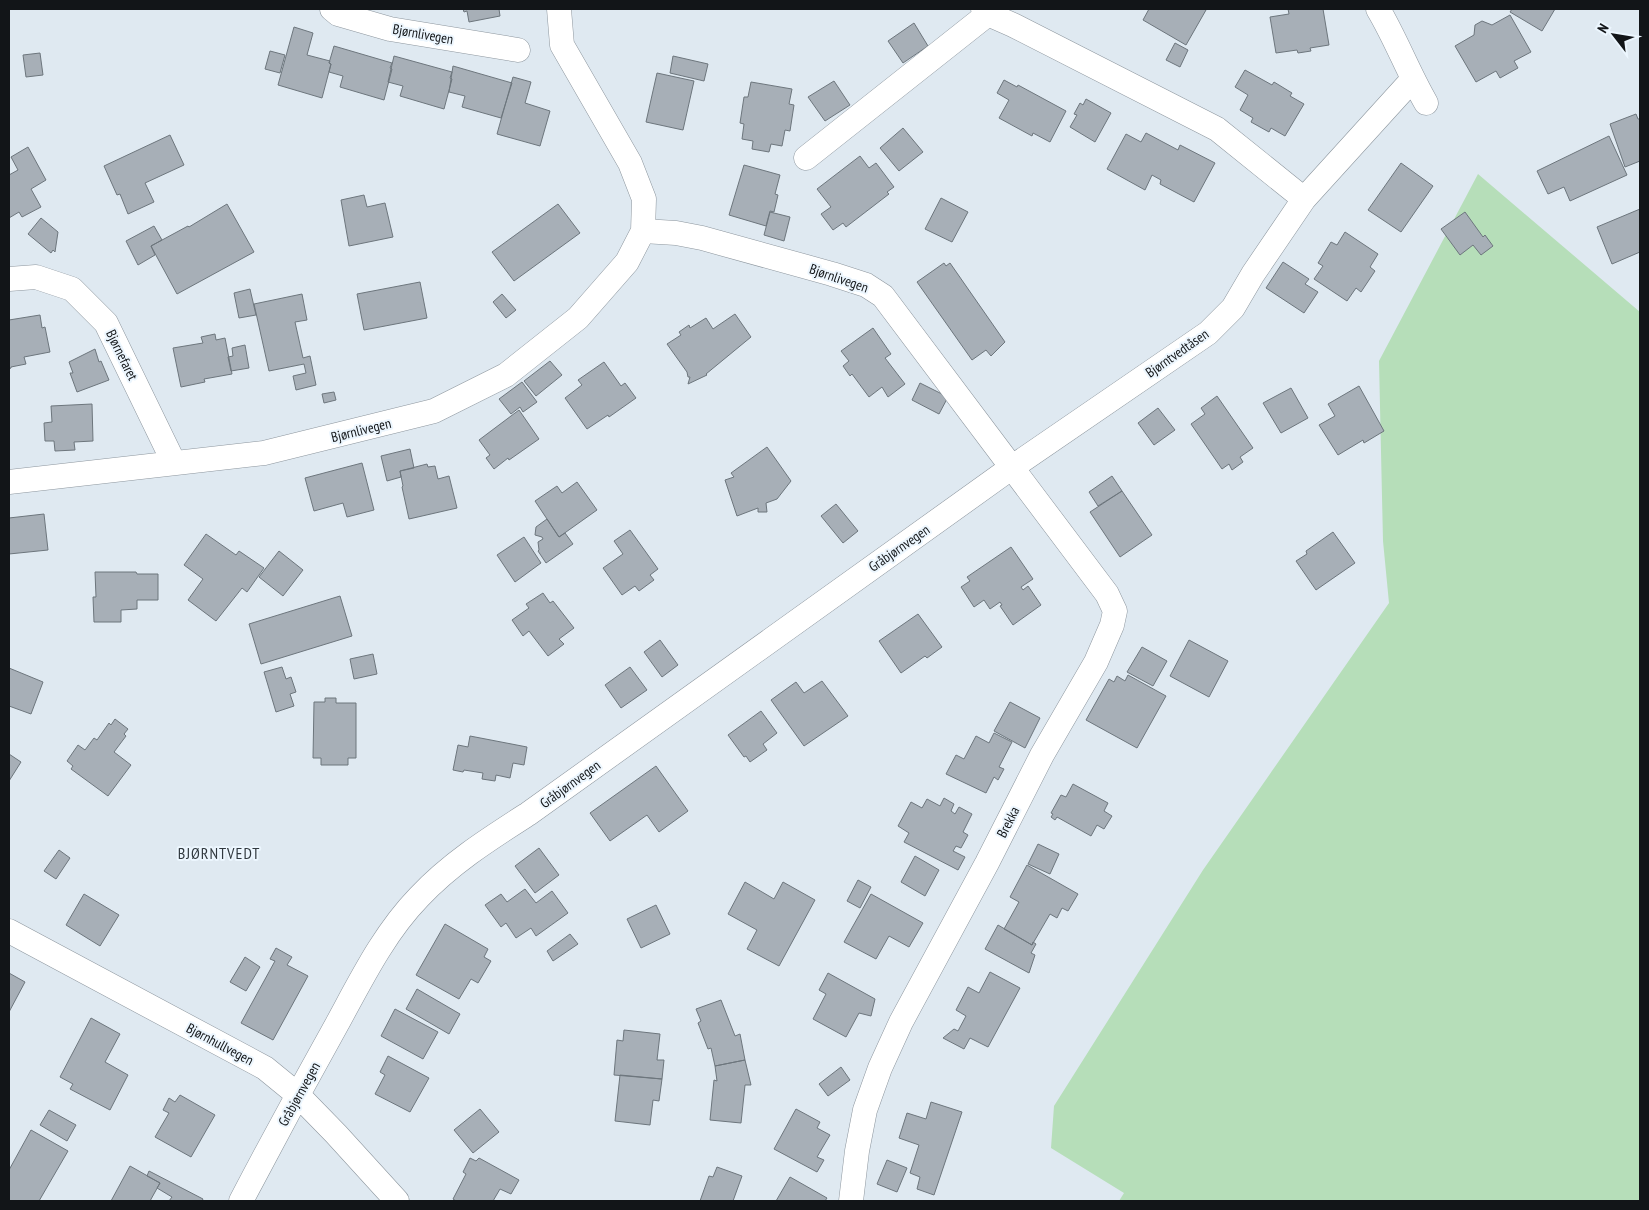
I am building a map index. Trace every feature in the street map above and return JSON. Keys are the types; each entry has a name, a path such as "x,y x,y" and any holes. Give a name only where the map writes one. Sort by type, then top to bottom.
{"street":[{"name":"Bjørnlivegen","path":"332,9 338,14 390,28 518,50"},
{"name":"Bjørnlivegen","path":"9,482 264,453 434,411 506,374 578,318 627,262 643,231 644,200 630,163 562,45 559,9"},
{"path":"1378,9 1388,26 1412,80 1426,103"},
{"path":"806,158 985,11 1217,129 1304,199"},
{"name":"Bjørntvedtåsen","path":"1011,468 1208,333 1234,308 1253,274 1304,199 1412,80"},
{"name":"Bjørnlivegen","path":"643,231 676,233 702,238 866,285 883,296 1011,468"},
{"name":"Bjørnefaret","path":"9,279 36,277 72,289 106,322 174,463"},
{"name":"Gråbjørnvegen","path":"240,1201 353,995 388,937 401,917 436,880 459,860 528,814 1011,468"},
{"name":"Brekka","path":"851,1201 857,1151 865,1110 880,1068 901,1022 987,863 1042,755 1096,662 1112,625 1115,611 1107,594 1011,468"},
{"name":"Bjørnhullvegen","path":"9,930 265,1068 298,1095 397,1201"}],"green space":[{"path":"1478,174 1640,312 1640,1201 1119,1201 1124,1193 1051,1148 1054,1106 1203,870 1389,603 1383,541 1379,361"}],"building":[{"path":"463,9 499,9 500,16 469,22 467,11 464,12"},
{"path":"1149,9 1206,10 1186,45 1143,20"},
{"path":"1288,9 1323,9 1329,45 1310,48 1311,51 1298,53 1297,50 1276,53 1270,17 1289,14"},
{"path":"1512,9 1555,9 1542,31 1510,12"},
{"path":"1510,15 1531,52 1514,61 1518,68 1500,78 1496,71 1476,82 1455,46 1474,35 1475,25 1482,21 1492,25"},
{"path":"914,23 928,46 903,63 888,41"},
{"path":"294,27 313,33 307,55 330,61 329,63 331,64 322,98 278,85"},
{"path":"1175,43 1188,50 1180,67 1166,60"},
{"path":"334,46 392,63 384,100 340,87 343,76 329,72 331,64 329,63"},
{"path":"270,51 285,55 280,73 265,69"},
{"path":"40,53 43,75 26,77 23,55"},
{"path":"394,56 452,72 444,109 400,96 403,86 388,82"},
{"path":"673,56 708,64 704,81 670,73"},
{"path":"453,66 512,83 501,118 462,107 465,96 449,92"},
{"path":"1245,70 1272,85 1274,82 1292,93 1290,96 1304,104 1285,136 1271,128 1269,132 1251,122 1253,118 1240,110 1248,95 1235,87"},
{"path":"657,73 694,81 683,130 646,122"},
{"path":"513,77 531,82 525,103 550,111 540,146 497,134"},
{"path":"1004,80 1017,87 1018,85 1066,111 1050,142 1033,133 1032,136 999,118 1009,100 997,93"},
{"path":"834,81 850,105 825,121 808,97"},
{"path":"751,82 792,89 789,104 794,105 790,131 785,130 782,146 771,144 769,152 752,149 753,141 742,139 744,124 740,123 744,97 748,97"},
{"path":"1086,99 1111,113 1095,142 1070,127 1077,115 1074,114 1080,103 1083,105"},
{"path":"1636,114 1638,119 1640,119 1640,161 1625,167 1610,124"},
{"path":"903,128 923,152 899,171 880,148"},
{"path":"1146,133 1178,150 1180,145 1215,163 1194,202 1160,184 1161,180 1152,175 1145,190 1107,169 1126,134 1141,142"},
{"path":"170,135 184,165 145,183 154,202 128,214 120,194 117,195 104,166"},
{"path":"1609,136 1627,175 1570,201 1564,187 1548,194 1537,171"},
{"path":"28,147 46,180 31,189 41,207 22,217 19,212 9,218 9,175 18,170 11,157"},
{"path":"860,156 869,168 876,163 894,187 887,192 889,194 846,227 843,223 833,230 821,214 831,207 817,189"},
{"path":"1401,163 1433,186 1401,232 1368,210"},
{"path":"744,165 780,175 775,194 778,195 774,212 770,211 766,226 729,215"},
{"path":"364,195 367,207 385,203 393,237 349,246 341,200"},
{"path":"941,198 968,212 952,242 925,229"},
{"path":"227,204 254,252 177,294 151,246 189,227"},
{"path":"558,204 580,233 514,281 492,252"},
{"path":"1640,209 1640,252 1612,264 1597,227"},
{"path":"770,212 790,217 784,241 764,235"},
{"path":"1465,212 1483,237 1485,235 1493,246 1481,255 1473,245 1460,255 1441,229"},
{"path":"41,218 58,232 55,252 53,250 51,253 28,234"},
{"path":"154,226 162,240 151,246 155,255 138,265 126,241"},
{"path":"1345,232 1378,254 1370,267 1375,271 1361,292 1356,288 1347,301 1314,279 1323,266 1318,263 1331,242 1337,245"},
{"path":"1283,262 1309,279 1305,284 1318,292 1304,313 1266,288"},
{"path":"944,263 946,266 950,263 1005,342 991,356 986,350 972,360 917,282"},
{"path":"420,282 427,318 364,330 357,294"},
{"path":"250,289 256,315 239,318 234,293"},
{"path":"302,294 307,320 295,322 303,358 310,356 316,385 296,390 293,376 306,373 304,364 269,371 254,304"},
{"path":"502,294 516,310 506,318 493,302"},
{"path":"735,314 751,337 707,375 688,384 690,377 688,377 687,372 667,344 681,335 679,332 689,325 690,328 706,318 713,329"},
{"path":"40,315 42,328 45,327 50,352 24,357 26,364 9,369 9,320"},
{"path":"873,328 891,354 885,358 905,384 888,397 882,387 869,397 852,374 850,376 843,366 849,361 841,351"},
{"path":"215,334 216,340 225,338 232,374 204,379 205,382 181,387 173,348 203,343 201,337"},
{"path":"245,345 249,368 231,371 228,357 233,356 232,348"},
{"path":"95,349 99,362 101,361 109,380 77,392 70,373 73,373 69,362"},
{"path":"550,361 562,375 536,396 524,381"},
{"path":"604,362 621,386 625,383 636,398 609,417 608,415 587,429 565,398 582,385 578,380"},
{"path":"522,382 537,402 523,412 520,407 511,414 499,399"},
{"path":"920,383 948,397 939,414 912,400"},
{"path":"1359,386 1384,431 1364,443 1363,440 1338,455 1319,425 1335,416 1328,404"},
{"path":"1291,388 1308,418 1281,433 1263,403"},
{"path":"334,392 336,400 324,403 322,394"},
{"path":"1217,396 1253,448 1240,457 1243,462 1232,470 1229,464 1222,469 1191,424 1205,414 1201,408"},
{"path":"92,404 93,441 74,442 75,450 55,451 54,441 45,441 44,423 52,422 51,406"},
{"path":"1158,408 1175,430 1154,445 1138,423"},
{"path":"519,410 539,439 494,469 486,458 490,455 479,440"},
{"path":"767,447 791,481 777,499 766,503 767,512 758,512 758,508 737,516 725,480 734,477 731,473"},
{"path":"410,449 414,468 400,471 401,477 387,481 381,456"},
{"path":"362,463 374,510 347,517 343,503 314,511 305,478"},
{"path":"427,464 428,467 435,466 438,479 449,476 457,508 409,519 400,471"},
{"path":"1112,476 1122,491 1098,506 1089,492"},
{"path":"577,482 597,510 559,537 535,501 557,486 562,493"},
{"path":"1122,491 1152,535 1120,557 1090,512"},
{"path":"836,504 858,531 843,543 821,516"},
{"path":"44,514 48,550 9,554 9,518"},
{"path":"547,519 559,537 565,533 573,544 546,563 538,551 538,542 543,539 535,535 536,527"},
{"path":"630,530 658,569 650,575 654,580 639,591 635,586 622,595 603,568 623,554 614,541"},
{"path":"1333,532 1355,563 1316,590 1296,561 1307,554 1306,551"},
{"path":"206,534 236,555 239,551 264,568 247,592 242,588 216,621 188,600 203,579 184,565"},
{"path":"524,537 541,563 515,582 497,555"},
{"path":"1011,547 1033,579 1021,587 1023,590 1028,586 1041,605 1013,625 1000,606 1002,605 1000,602 990,609 984,600 974,607 961,587 970,581 967,577"},
{"path":"279,551 303,570 283,596 259,577"},
{"path":"95,572 158,574 158,600 137,600 137,609 121,610 121,622 94,622"},
{"path":"543,593 550,603 553,601 574,628 559,639 564,644 548,656 529,631 523,636 512,620 529,608 526,604"},
{"path":"340,596 352,636 261,664 249,624"},
{"path":"918,614 942,647 927,658 925,656 901,673 879,641"},
{"path":"660,640 678,665 662,677 644,652"},
{"path":"1189,640 1228,661 1209,697 1170,676"},
{"path":"1142,647 1167,661 1153,686 1127,672"},
{"path":"373,654 377,674 354,679 350,659"},
{"path":"282,667 286,679 291,677 296,692 290,694 294,706 276,712 264,672"},
{"path":"630,667 647,690 621,708 605,685"},
{"path":"9,668 43,682 31,714 9,706"},
{"path":"1128,675 1166,696 1137,748 1086,720 1109,679 1114,682 1117,676 1125,681"},
{"path":"822,681 848,716 804,746 771,700 796,682 804,693"},
{"path":"325,698 336,698 336,703 356,703 356,758 348,758 348,765 321,765 321,758 313,758 314,702 325,702"},
{"path":"1010,702 1040,718 1025,748 994,731"},
{"path":"761,711 777,733 763,744 767,750 750,762 728,735"},
{"path":"115,719 128,729 124,734 126,736 114,752 131,765 108,796 71,769 73,766 67,761 78,745 85,750 94,738 97,740 109,723 111,725"},
{"path":"994,733 1012,742 999,767 1004,769 998,780 994,777 986,793 946,774 956,755 964,759 976,736 989,743"},
{"path":"470,736 527,747 524,765 513,763 510,778 496,775 495,781 482,779 483,773 453,770 458,745 468,747"},
{"path":"9,754 21,762 9,781"},
{"path":"656,766 688,811 659,832 647,815 610,841 590,813"},
{"path":"1073,784 1108,803 1104,811 1112,816 1104,829 1097,825 1091,836 1057,817 1055,820 1051,817 1053,814 1051,813 1061,795 1066,797"},
{"path":"944,798 954,804 951,811 955,814 959,807 972,814 963,832 968,835 961,848 956,846 953,851 965,857 958,870 904,842 909,833 898,826 911,802 922,808 927,799 940,806"},
{"path":"1038,844 1059,854 1050,874 1028,864"},
{"path":"539,848 559,875 535,893 515,866"},
{"path":"59,850 70,858 56,879 44,871"},
{"path":"915,856 939,870 925,896 901,882"},
{"path":"1027,865 1078,894 1068,911 1062,908 1057,918 1050,914 1032,945 1004,929 1019,902 1010,897"},
{"path":"858,880 871,887 860,908 847,901"},
{"path":"745,882 774,899 783,882 815,900 779,966 747,949 757,930 728,914"},
{"path":"525,889 536,903 552,891 568,913 536,936 531,928 516,938 506,923 501,927 485,905 501,894 507,902"},
{"path":"84,894 119,915 100,946 66,925"},
{"path":"871,894 923,923 909,947 889,936 876,959 844,942"},
{"path":"656,905 670,934 641,948 627,919"},
{"path":"445,924 488,949 484,957 491,961 478,983 471,979 459,999 416,975"},
{"path":"998,925 1032,945 1033,942 1036,944 1031,953 1035,955 1029,973 985,949"},
{"path":"570,934 578,944 553,961 547,951"},
{"path":"276,948 292,957 287,965 308,976 273,1040 241,1023 275,961 270,959"},
{"path":"245,957 260,967 246,991 230,982"},
{"path":"990,972 1020,988 988,1047 970,1038 964,1049 943,1038 954,1029 958,1031 966,1016 956,1010 968,987 979,993"},
{"path":"9,973 25,982 9,1012"},
{"path":"828,973 875,999 871,1016 859,1013 846,1037 813,1019 826,994 819,990"},
{"path":"417,989 460,1014 449,1034 406,1009"},
{"path":"721,1000 735,1036 740,1034 745,1060 715,1066 711,1048 708,1049 698,1023 701,1021 696,1009"},
{"path":"395,1009 438,1032 423,1059 381,1036"},
{"path":"91,1018 120,1034 105,1062 128,1075 110,1110 70,1089 73,1084 60,1077"},
{"path":"624,1030 660,1034 657,1060 664,1060 662,1079 614,1075 617,1040 623,1041"},
{"path":"388,1056 429,1078 410,1112 375,1094 385,1075 380,1072"},
{"path":"745,1060 751,1085 745,1085 741,1123 710,1120 714,1080 717,1081 715,1066"},
{"path":"841,1067 850,1080 828,1096 819,1084"},
{"path":"620,1075 662,1079 659,1101 653,1100 650,1125 615,1121"},
{"path":"180,1095 215,1115 191,1157 155,1137 169,1113 163,1110 169,1098 175,1102"},
{"path":"931,1102 962,1112 934,1195 917,1189 920,1177 910,1173 919,1145 899,1138 907,1113 926,1119"},
{"path":"480,1109 499,1132 473,1153 454,1130"},
{"path":"796,1109 820,1122 817,1128 830,1135 817,1157 824,1160 817,1172 774,1149"},
{"path":"49,1110 76,1125 67,1141 40,1125"},
{"path":"31,1130 68,1151 39,1201 11,1201 9,1200 9,1170"},
{"path":"470,1158 476,1161 479,1158 519,1180 511,1194 500,1189 493,1201 456,1201 453,1199 466,1174 463,1172"},
{"path":"887,1160 907,1168 897,1192 877,1184"},
{"path":"130,1166 160,1183 150,1201 111,1201"},
{"path":"717,1167 742,1176 733,1201 700,1201 709,1176 713,1177"},
{"path":"149,1171 203,1199 202,1201 169,1201 172,1197 157,1188 160,1183 147,1176"},
{"path":"790,1177 827,1198 825,1201 776,1201"}],"district":[{"name":"BJØRNTVEDT","path":"219,853"}]}
